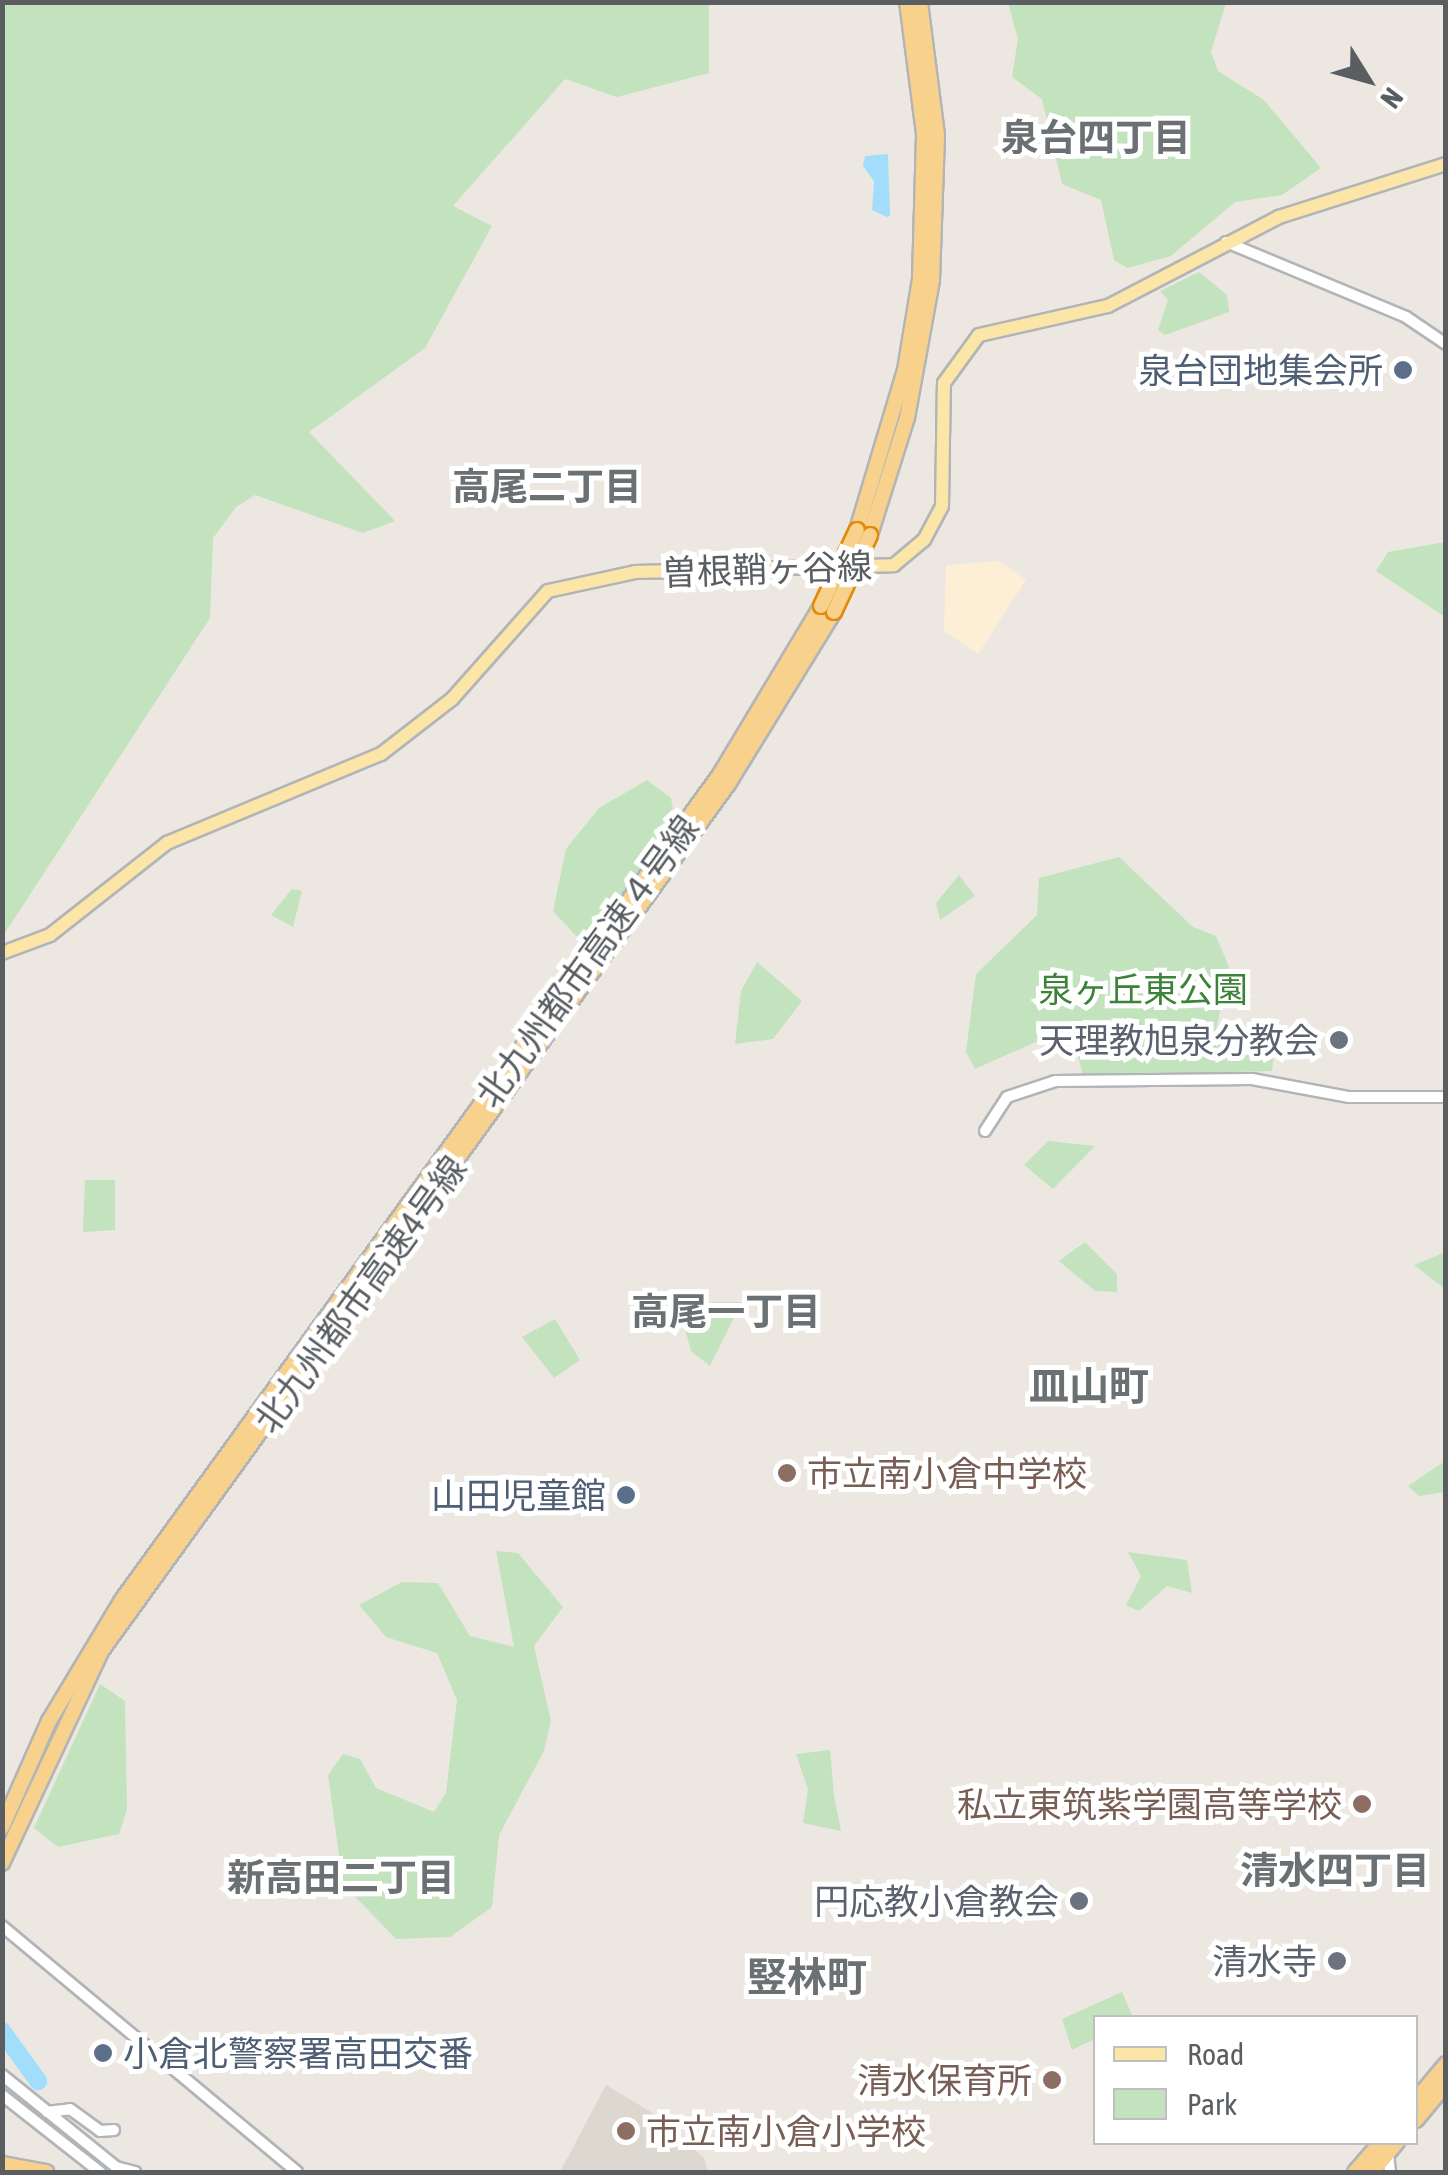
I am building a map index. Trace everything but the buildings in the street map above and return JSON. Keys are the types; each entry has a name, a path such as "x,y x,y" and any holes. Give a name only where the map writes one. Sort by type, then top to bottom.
{"highway":[{"name":"北九州都市高速4号線","path":"2,1863 102,1650 379,1258 772,719 828,609 864,532 919,335 926,280 924,134 911,3"},
{"path":"2,1828 92,1644 379,1258"},
{"path":"1418,2098 1446,2064"},
{"path":"1418,2118 1446,2084"},
{"path":"1369,2172 1385,2147"},
{"path":"2,2164 46,2172"}],"main road":[{"name":"曽根鞘ヶ谷線","path":"2,953 50,935 166,843 382,754 452,699 548,591 635,572 894,565 924,540 942,506 944,383 968,343 1006,324 1108,306 1226,242 1446,164"}],"street":[{"path":"1226,242 1406,317 1446,344"},
{"path":"985,1131 1007,1098 1055,1081 1252,1079 1349,1097 1446,1097"},
{"path":"2,1926 298,2172"},
{"path":"2,2075 118,2170 135,2172"},
{"path":"2,2095 100,2172"},
{"path":"32,2120 48,2112 70,2109 100,2132 114,2130"},
{"path":"1385,2147 1390,2172"}],"shaded area":[{"path":"999,561 1026,580 978,654 944,631 946,565"},
{"name":"市立南小倉小学校","path":"606,2085 661,2118 704,2158 708,2172 560,2172"}],"green space":[{"path":"3,2 709,3 709,73 617,97 565,79 453,206 492,226 425,348 309,432 395,521 363,533 255,495 236,507 213,538 210,618 3,936"},
{"path":"1008,3 1226,3 1211,52 1218,71 1264,100 1321,168 1282,195 1235,202 1171,256 1128,268 1114,260 1101,200 1062,184 1042,99 1012,77 1018,39"},
{"path":"1199,272 1227,295 1229,312 1165,335 1158,330 1168,300 1160,291"},
{"path":"1445,542 1445,617 1376,571 1388,552"},
{"path":"647,780 671,798 674,817 599,933 576,936 553,911 566,849 599,808"},
{"name":"泉ヶ丘東公園","path":"1119,857 1193,927 1216,936 1229,967 1214,1040 1274,1053 1272,1071 1083,1076 1071,1026 975,1069 966,1052 976,974 1037,915 1039,878"},
{"path":"959,875 975,896 940,920 936,903"},
{"path":"292,889 302,891 293,927 271,915"},
{"path":"757,962 802,1001 773,1039 735,1044 741,991"},
{"path":"1048,1141 1095,1146 1053,1189 1024,1165"},
{"path":"85,1180 115,1180 115,1230 83,1232"},
{"path":"1085,1242 1117,1274 1117,1292 1095,1291 1059,1261"},
{"path":"1443,1253 1445,1256 1445,1289 1414,1265"},
{"path":"711,1302 742,1302 710,1366 691,1351 685,1329"},
{"path":"555,1319 580,1360 554,1378 522,1337"},
{"path":"1445,1461 1445,1492 1419,1496 1408,1486"},
{"path":"496,1551 518,1553 563,1607 534,1646 551,1721 544,1751 499,1835 492,1907 450,1937 396,1939 343,1884 328,1775 343,1754 360,1759 376,1788 434,1812 446,1793 457,1700 437,1653 386,1637 359,1605 402,1582 438,1583 470,1636 514,1647"},
{"path":"1128,1552 1187,1560 1192,1593 1167,1586 1139,1611 1126,1605 1141,1576"},
{"path":"100,1684 125,1701 127,1810 119,1834 58,1847 34,1828"},
{"path":"830,1750 841,1831 803,1823 808,1789 796,1754"},
{"path":"1122,1992 1132,2015 1093,2015 1093,2040 1072,2050 1062,2019"}],"water":[{"path":"888,154 887,217 872,210 874,181 863,166 865,156"}],"waterway":[{"path":"2,2031 38,2081"}],"place":[{"name":"泉台団地集会所","path":"1403,370"},
{"name":"天理教旭泉分教会","path":"1339,1040"},
{"name":"市立南小倉中学校","path":"787,1473"},
{"name":"山田児童館","path":"626,1495"},
{"name":"私立東筑紫学園高等学校","path":"1362,1804"},
{"name":"円応教小倉教会","path":"1079,1901"},
{"name":"清水寺","path":"1337,1961"},
{"name":"小倉北警察署高田交番","path":"103,2053"},
{"name":"清水保育所","path":"1052,2080"},
{"name":"市立南小倉小学校","path":"626,2131"}],"district":[{"name":"泉台四丁目","path":"1096,138"},
{"name":"高尾二丁目","path":"547,487"},
{"name":"高尾一丁目","path":"726,1312"},
{"name":"皿山町","path":"1089,1386"},
{"name":"清水四丁目","path":"1335,1871"},
{"name":"新高田二丁目","path":"341,1878"},
{"name":"竪林町","path":"807,1977"}]}
